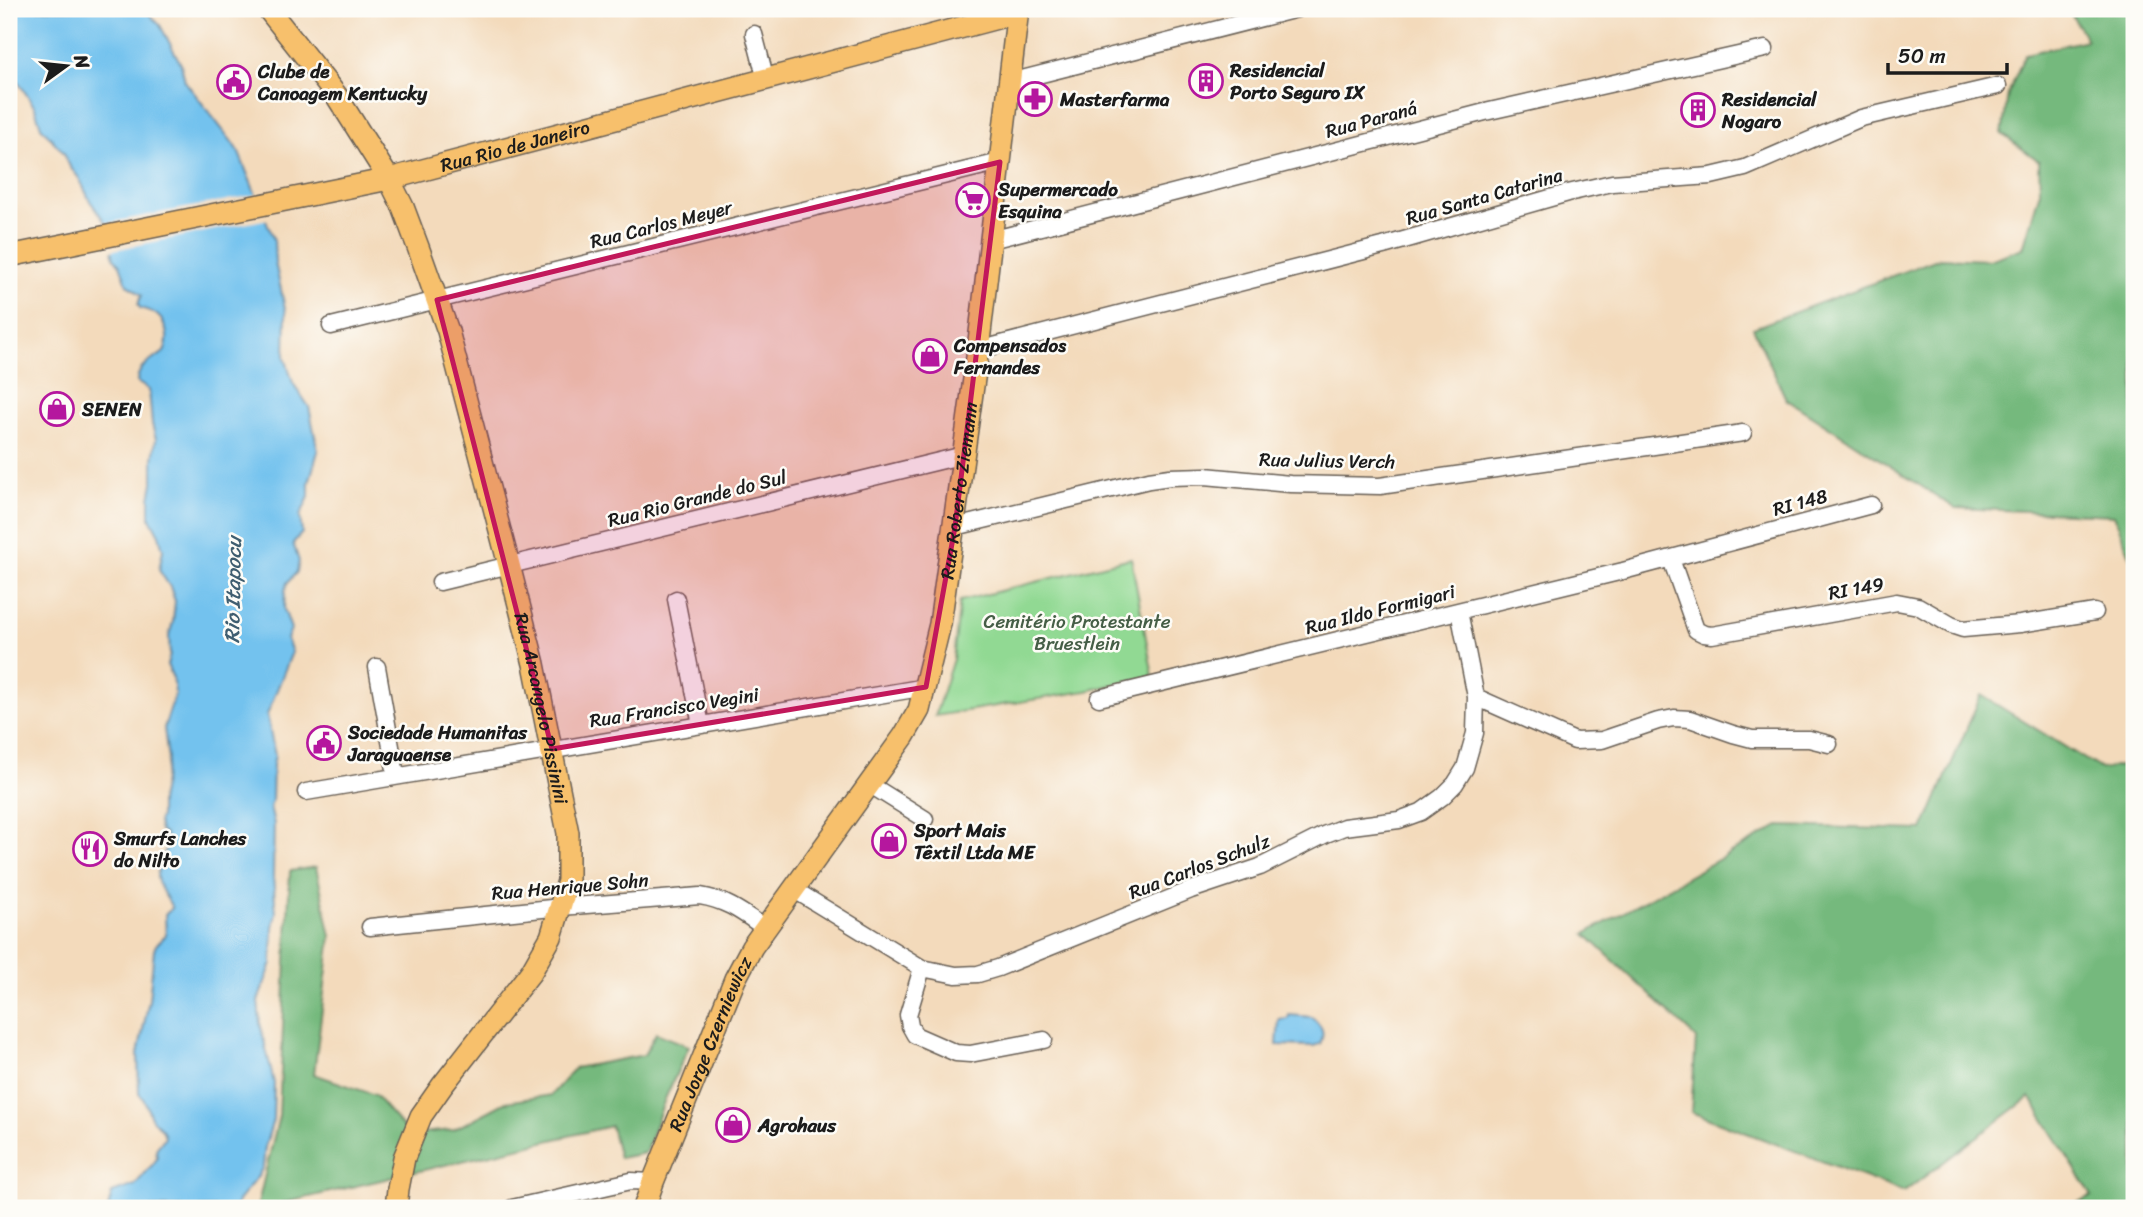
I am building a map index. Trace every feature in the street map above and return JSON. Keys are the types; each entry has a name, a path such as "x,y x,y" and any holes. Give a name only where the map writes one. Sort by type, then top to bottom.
{"main road":[{"name":"Rua Arcangelo Pissinini","path":"268,9 328,85 389,179 403,207 437,300 456,361 509,565 552,749 569,845 569,875 551,937 531,972 421,1116 404,1158 396,1208"},
{"name":"Rua Rio de Janeiro","path":"9,256 389,179 1001,17 1017,9"},
{"name":"Rua Roberto Ziemann","path":"793,889 904,736 919,710 926,687 940,624 955,527 1017,9"},
{"path":"342,189 357,178 363,167 360,136"},
{"name":"Rua Jorge Czerniewicz","path":"644,1208 735,979 752,947 793,889"}],"street":[{"path":"1010,82 1297,9"},
{"path":"754,34 766,80"},
{"name":"Rua Paraná","path":"991,240 1485,112 1765,48"},
{"name":"Rua Santa Catarina","path":"978,350 1370,250 1568,193 1612,183 1711,176 1745,168 1861,118 1998,86"},
{"name":"Rua Carlos Meyer","path":"331,326 1000,162"},
{"name":"Rua Julius Verch","path":"955,527 1170,477 1205,476 1290,484 1380,486 1743,433"},
{"name":"Rua Rio Grande do Sul","path":"440,582 964,455"},
{"name":"RI 148","path":"1671,559 1871,505"},
{"name":"Rua Ildo Formigari","path":"1099,698 1671,559"},
{"name":"RI 149","path":"1671,559 1696,630 1704,634 1712,635 1897,603 1918,606 1951,625 1964,629 2020,624 2095,612"},
{"path":"676,599 701,724"},
{"name":"Rua Carlos Schulz","path":"793,889 922,968 956,975 978,974 1191,890 1260,867 1344,827 1389,822 1421,812 1455,785 1465,768 1475,733 1476,697 1460,611"},
{"path":"377,667 396,775"},
{"name":"Rua Francisco Vegini","path":"306,792 926,687"},
{"path":"1476,697 1575,741 1602,740 1674,718 1690,719 1752,739 1809,738 1829,744"},
{"path":"869,784 925,819"},
{"name":"Rua Henrique Sohn","path":"370,927 700,896 717,898 765,928"},
{"path":"922,968 908,1015 909,1026 915,1035 956,1053 970,1054 1044,1040"},
{"path":"512,1208 631,1181 653,1182"}],"highlighted area":[{"path":"1000,162 955,527 926,687 552,749 437,300"}],"green space":[{"path":"2068,9 2134,9 2134,566 2114,515 1955,508 1786,399 1753,328 1940,258 1989,260 2023,248 2040,191 2039,161 2002,134 2008,94 2025,54 2087,40"},
{"name":"Cemitério Protestante Bruestlein","path":"1131,558 1153,676 1086,691 935,716 953,659 960,601"},
{"path":"1981,695 2101,769 2134,764 2134,1208 2065,1208 2092,1196 2030,1097 1904,1192 1691,1112 1696,1038 1585,934 1779,826 1923,830"},
{"path":"316,867 331,936 314,1074 375,1095 409,1134 453,1130 506,1102 551,1095 575,1068 644,1055 656,1033 689,1046 645,1153 619,1158 611,1126 275,1205 276,1208 257,1208 279,1116 290,871"}],"water":[{"name":"Rio Itapocu","path":"9,9 144,9 160,25 181,64 185,81 239,153 274,240 275,262 286,313 285,357 293,383 309,407 318,451 309,483 309,497 300,516 302,533 293,543 299,561 297,572 287,583 285,591 284,609 291,629 287,639 292,652 267,715 275,756 270,807 274,824 273,876 276,913 272,963 258,1001 260,1023 274,1083 273,1120 265,1147 263,1167 238,1201 236,1208 108,1208 112,1193 135,1185 154,1163 157,1158 156,1149 165,1137 139,1094 138,1054 149,1000 154,950 166,935 165,915 172,908 157,877 167,845 167,839 160,831 158,822 168,759 164,728 175,694 173,678 167,665 175,601 159,570 163,550 150,518 156,439 149,390 137,382 143,367 164,352 167,338 160,318 153,312 140,308 138,304 142,295 127,284 120,265 114,258 105,222 90,201 64,153 41,127 35,108 9,67"},
{"path":"1289,1015 1312,1017 1322,1029 1320,1044 1277,1045 1279,1020 1288,1019"}],"pier":[{"path":"259,194 269,219 109,251 102,224"}],"place":[{"name":"Residencial Porto Seguro IX","path":"1206,81"},
{"name":"Clube de Canoagem Kentucky","path":"234,82"},
{"name":"Masterfarma","path":"1035,99"},
{"name":"Residencial Nogaro","path":"1698,110"},
{"name":"Supermercado Esquina","path":"973,200"},
{"name":"Compensados Fernandes","path":"930,356"},
{"name":"SENEN","path":"57,409"},
{"name":"Sociedade Humanitas Jaraguaense","path":"324,743"},
{"name":"Sport Mais Têxtil Ltda ME","path":"889,841"},
{"name":"Smurfs Lanches do Nilto","path":"90,849"},
{"name":"Agrohaus","path":"733,1125"}]}
